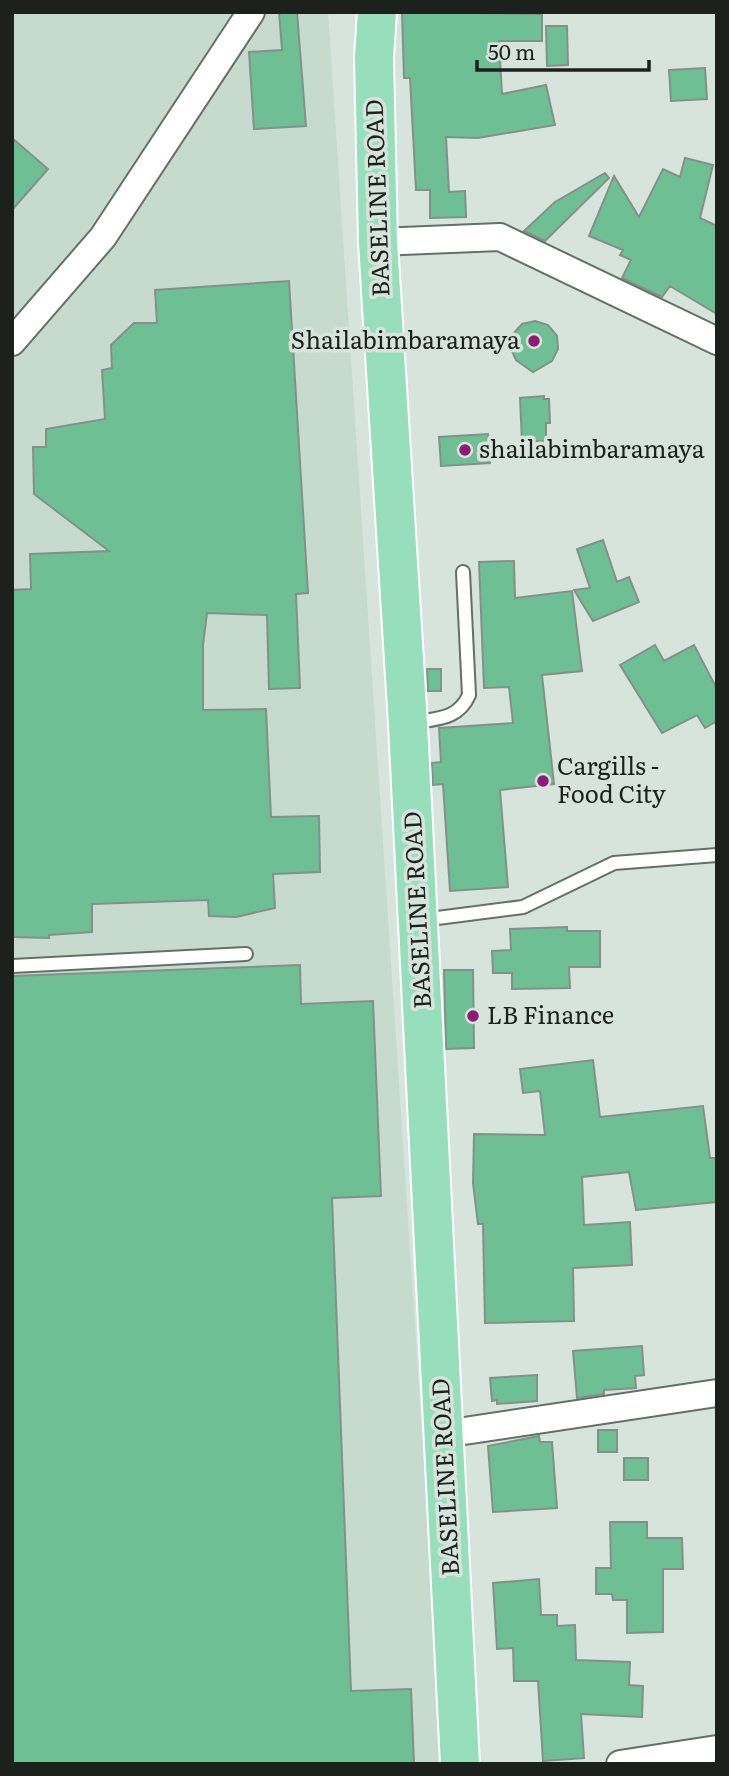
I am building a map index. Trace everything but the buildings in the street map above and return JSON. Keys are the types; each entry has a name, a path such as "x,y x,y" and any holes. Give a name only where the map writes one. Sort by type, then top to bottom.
{"main road":[{"name":"BASELINE ROAD","path":"362,12 374,57"},
{"name":"BASELINE ROAD","path":"377,12 374,57 377,242 408,724 460,1764"}],"street":[{"path":"12,342 103,237 251,12"},
{"path":"377,242 500,237 717,341"},
{"path":"444,1434 680,1396 717,1393"},
{"path":"620,1764 717,1749"}],"lane":[{"path":"408,724 449,716 463,709 469,695 463,572"},
{"path":"418,920 523,907 614,863 717,855"},
{"path":"12,966 246,954"}],"shaded area":[{"path":"12,12 328,12 444,1764 12,1764"}],"place":[{"name":"Shailabimbaramaya","path":"534,341"},
{"name":"shailabimbaramaya","path":"465,450"},
{"name":"Cargills - Food City","path":"543,781"},
{"name":"LB Finance","path":"473,1016"}]}
